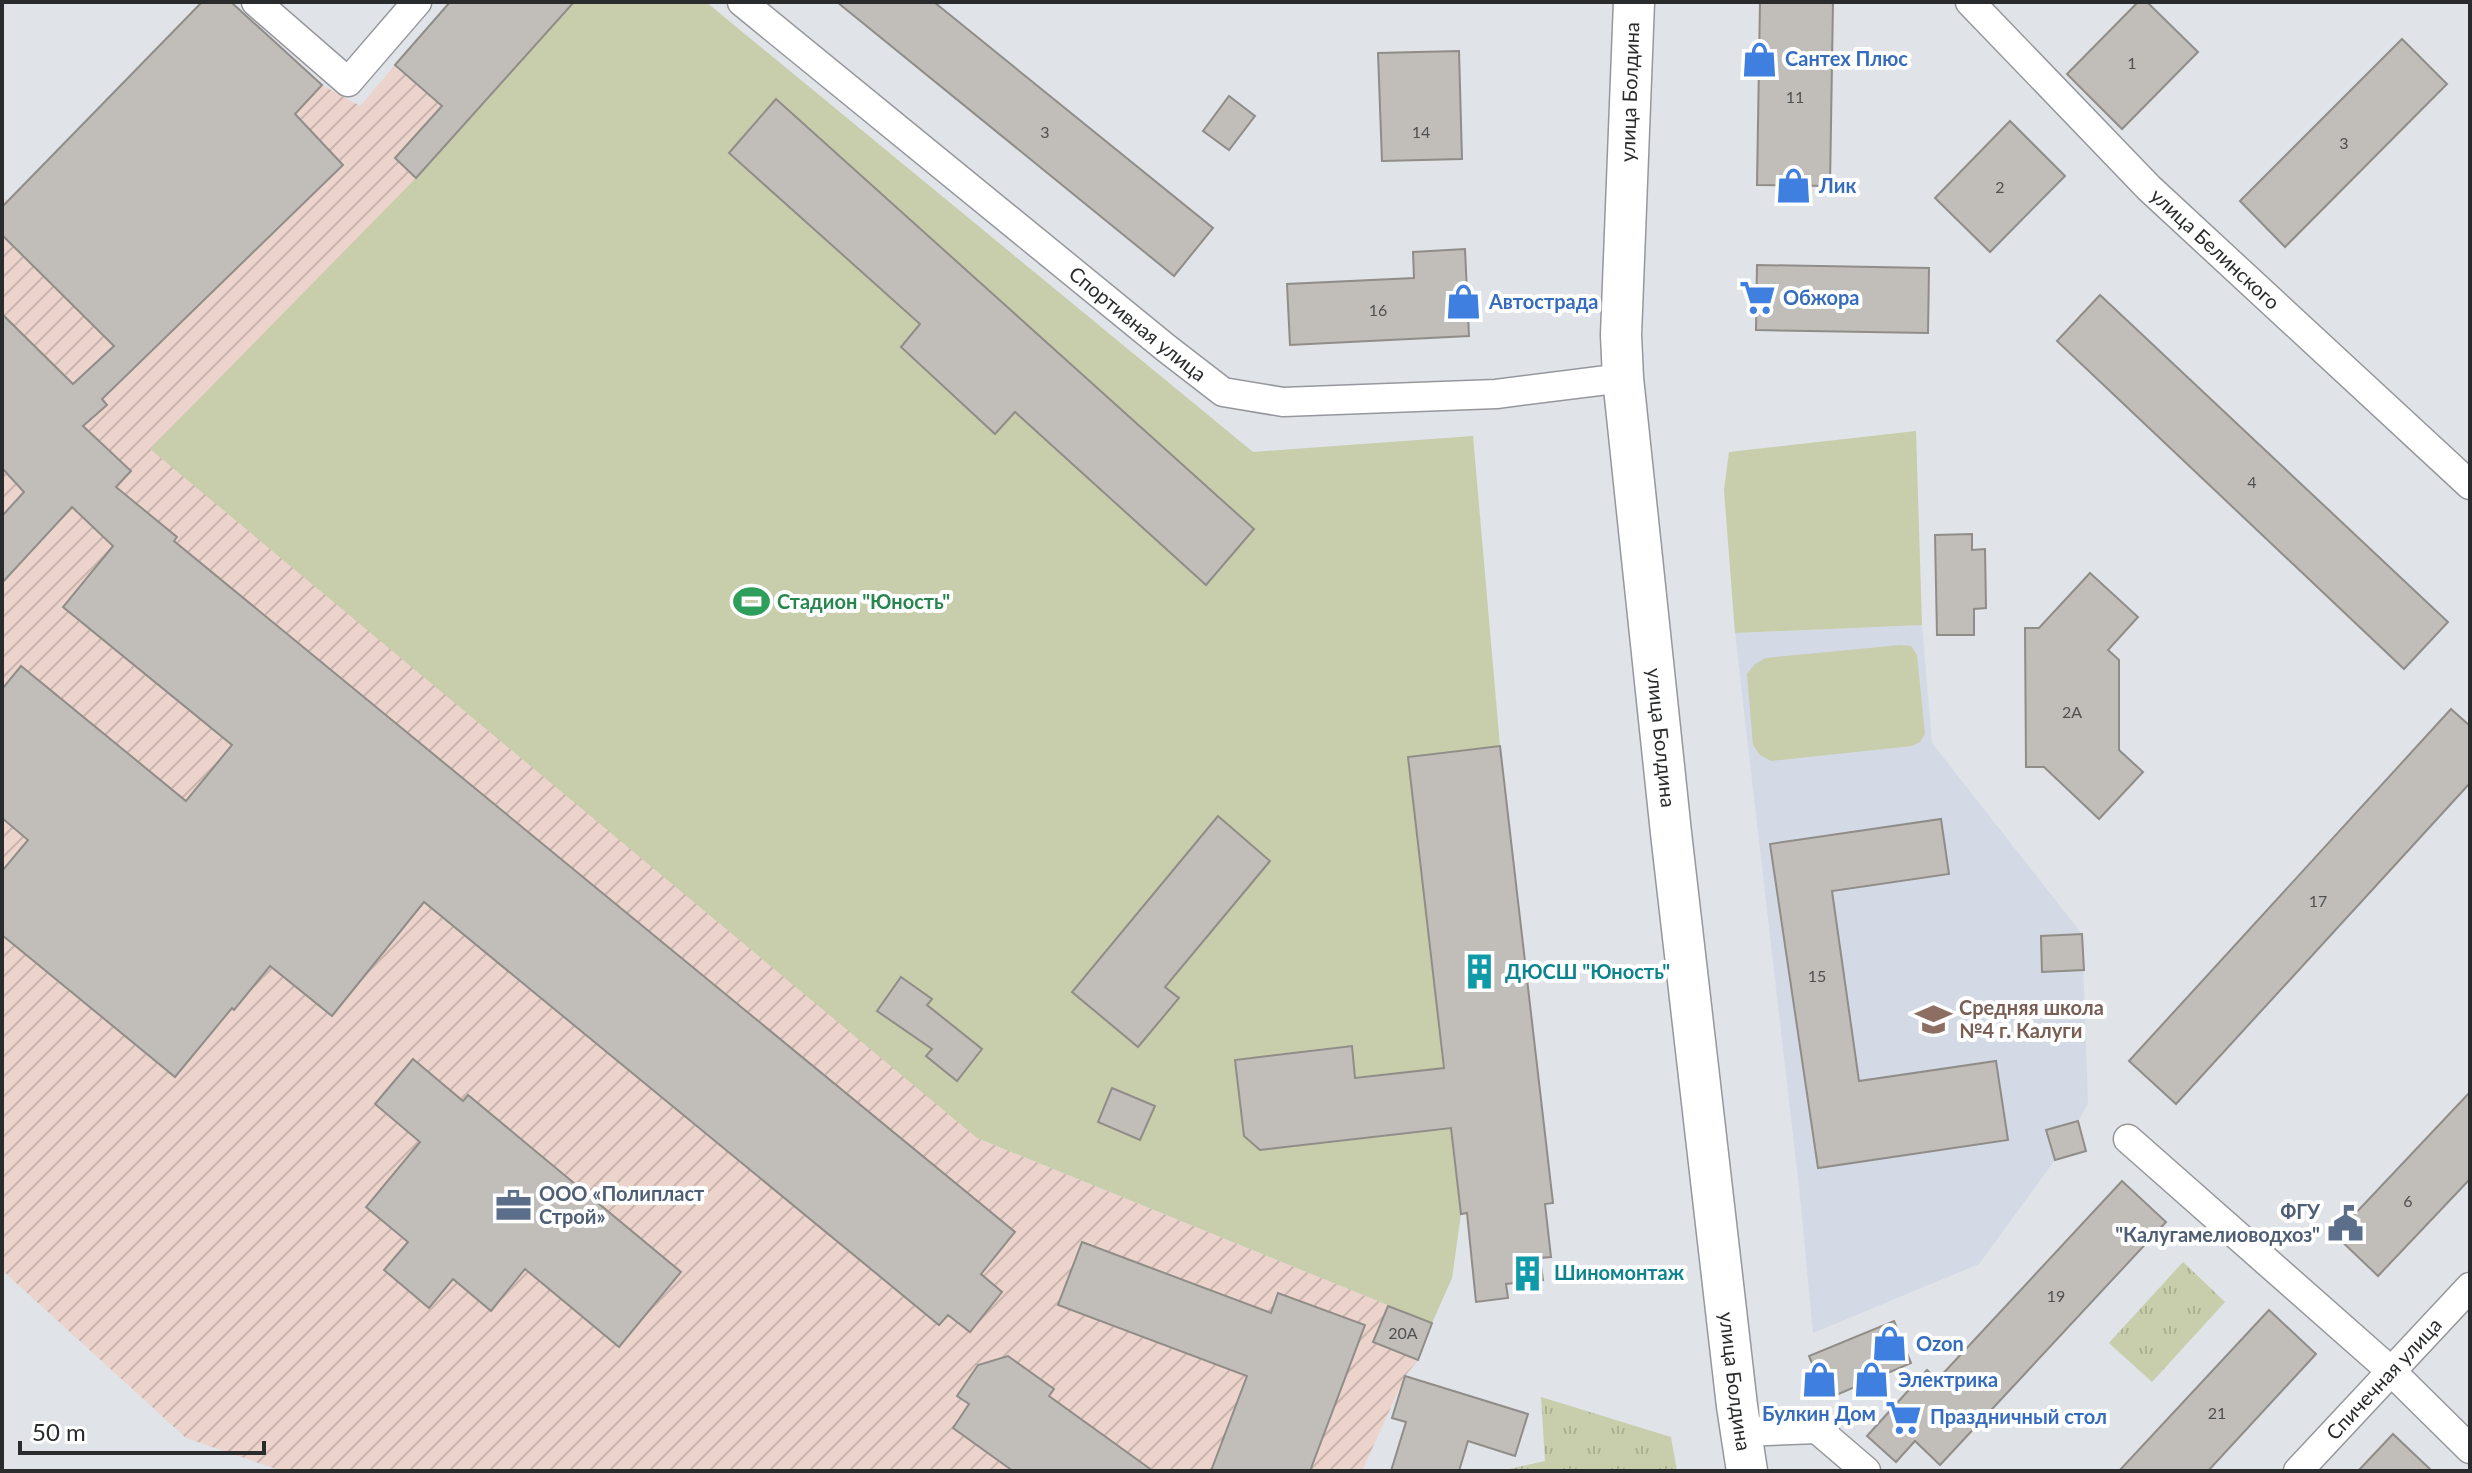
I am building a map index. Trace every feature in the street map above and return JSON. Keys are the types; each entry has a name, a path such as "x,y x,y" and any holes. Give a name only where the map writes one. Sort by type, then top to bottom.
{"main road":[{"name":"улица Болдина","path":"1634,2 1621,335 1623,378 1671,833 1747,1471"}],"street":[{"path":"256,2 348,82 417,2"},
{"name":"Спортивная улица","path":"742,2 1223,392 1298,402 1496,394 1623,378"},
{"name":"улица Белинского","path":"1970,2 2149,188 2470,485"},
{"path":"2128,1139 2391,1371 2470,1449"},
{"name":"Спичечная улица","path":"2298,1471 2470,1287"},
{"path":"1741,1432 1817,1429 1866,1471"}],"shaded area":[{"path":"202,2 231,2 322,85 360,106 450,2 574,2 416,178 977,1138 1432,1323 1418,1360 1405,1376 1362,1471 282,1471 186,1438 2,1270 2,196 8,201"},
{"name":"Средняя школа №4 г. Калуги","path":"1922,625 1932,743 2082,934 2088,1104 2078,1121 2046,1130 2055,1160 1979,1264 1813,1333 1735,633"}],"green space":[{"path":"574,2 706,2 1253,452 1473,436 1500,746 1553,1203 1461,1214 1452,1278 1432,1323 977,1138 150,449 416,178"},
{"path":"1916,431 1922,625 1735,633 1724,490 1729,452"},
{"path":"1911,646 1917,655 1925,734 1920,742 1912,746 1771,761 1760,755 1753,745 1747,674 1755,664 1765,658"},
{"path":"2183,1262 2225,1302 2152,1382 2109,1343"},
{"path":"1541,1397 1671,1437 1677,1471 1500,1471 1545,1461"}],"building":[{"path":"202,2 231,2 322,85 295,114 343,165 102,399 107,405 83,426 131,471 116,487 177,537 174,541 1015,1232 981,1274 1002,1292 970,1332 948,1315 939,1325 424,902 332,1016 270,966 175,1077 2,935 2,871 28,840 2,818 2,689 21,666 186,801 232,745 63,607 113,546 72,507 2,583 2,516 24,492 2,468 2,314 73,384 114,346 2,235 2,207"},
{"path":"450,2 574,2 416,178 395,158 442,106 395,65"},
{"path":"837,2 934,2 1213,228 1174,276"},
{"path":"1760,2 1833,2 1830,186 1757,185"},
{"path":"2138,2 2147,2 2198,52 2122,129 2067,74"},
{"path":"2402,39 2447,84 2285,247 2240,201"},
{"path":"1459,51 1462,159 1382,161 1378,53"},
{"path":"1229,96 1255,116 1229,150 1203,131"},
{"path":"776,99 1254,529 1206,585 1015,412 995,434 901,347 920,324 729,153"},
{"path":"2010,121 2065,176 1990,252 1935,198"},
{"path":"1465,249 1469,336 1290,345 1287,284 1414,278 1413,252"},
{"path":"1757,265 1929,268 1928,333 1756,330"},
{"path":"2100,295 2448,622 2404,669 2057,341"},
{"path":"1972,534 1972,550 1985,549 1986,608 1974,609 1974,635 1937,635 1935,535"},
{"path":"2090,573 2138,617 2108,650 2119,660 2119,750 2143,772 2099,819 2044,767 2026,767 2025,628 2039,628"},
{"path":"2451,709 2470,726 2470,783 2176,1104 2129,1061"},
{"name":"ДЮСШ \"Юность\"","path":"1500,746 1553,1203 1545,1204 1551,1257 1540,1258 1543,1280 1506,1284 1508,1298 1476,1302 1467,1213 1461,1214 1451,1128 1260,1150 1244,1136 1235,1060 1352,1046 1355,1078 1444,1068 1408,757"},
{"path":"1218,816 1270,861 1165,987 1179,998 1138,1047 1072,992"},
{"path":"1941,819 1949,874 1832,891 1859,1081 1996,1061 2008,1140 1818,1168 1770,844"},
{"path":"2082,934 2084,970 2042,972 2041,936"},
{"path":"901,977 932,999 927,1005 982,1049 957,1081 926,1056 932,1049 877,1011"},
{"path":"413,1059 463,1101 468,1095 681,1272 619,1347 525,1269 491,1311 453,1279 429,1308 384,1270 408,1242 366,1207 420,1142 375,1104"},
{"path":"1112,1088 1155,1106 1140,1140 1098,1122"},
{"path":"2470,1092 2470,1179 2378,1276 2335,1235"},
{"path":"2078,1121 2086,1151 2055,1160 2046,1130"},
{"path":"2122,1181 2166,1222 1940,1465 1915,1441 1896,1462 1867,1436 1927,1370 1937,1380"},
{"path":"1082,1242 1271,1313 1278,1293 1365,1325 1310,1471 1211,1471 1247,1376 1058,1305"},
{"path":"1388,1306 1432,1323 1418,1360 1373,1342"},
{"path":"2269,1310 2316,1354 2208,1471 2119,1471"},
{"path":"1894,1321 1911,1363 1827,1399 1809,1356"},
{"path":"1008,1356 1054,1389 1049,1396 1153,1471 1013,1471 953,1428 969,1404 957,1396 978,1365"},
{"path":"1405,1376 1528,1414 1515,1456 1468,1441 1459,1471 1391,1471 1406,1422 1392,1418"},
{"path":"2393,1434 2432,1471 2358,1471"}],"place":[{"name":"Сантех Плюс","path":"1759,59"},
{"name":"Лик","path":"1793,186"},
{"name":"Обжора","path":"1757,298"},
{"name":"Автострада","path":"1463,302"},
{"name":"Стадион \"Юность\"","path":"751,602"},
{"name":"ДЮСШ \"Юность\"","path":"1479,972"},
{"name":"Средняя школа №4 г. Калуги","path":"1933,1019"},
{"name":"ООО «Полипласт Строй»","path":"513,1205"},
{"name":"ФГУ \"Калугамелиоводхоз\"","path":"2346,1223"},
{"name":"Шиномонтаж","path":"1528,1273"},
{"name":"Ozon","path":"1890,1344"},
{"name":"Булкин Дом","path":"1819,1379"},
{"name":"Электрика","path":"1872,1380"},
{"name":"Праздничный стол","path":"1904,1417"}]}
